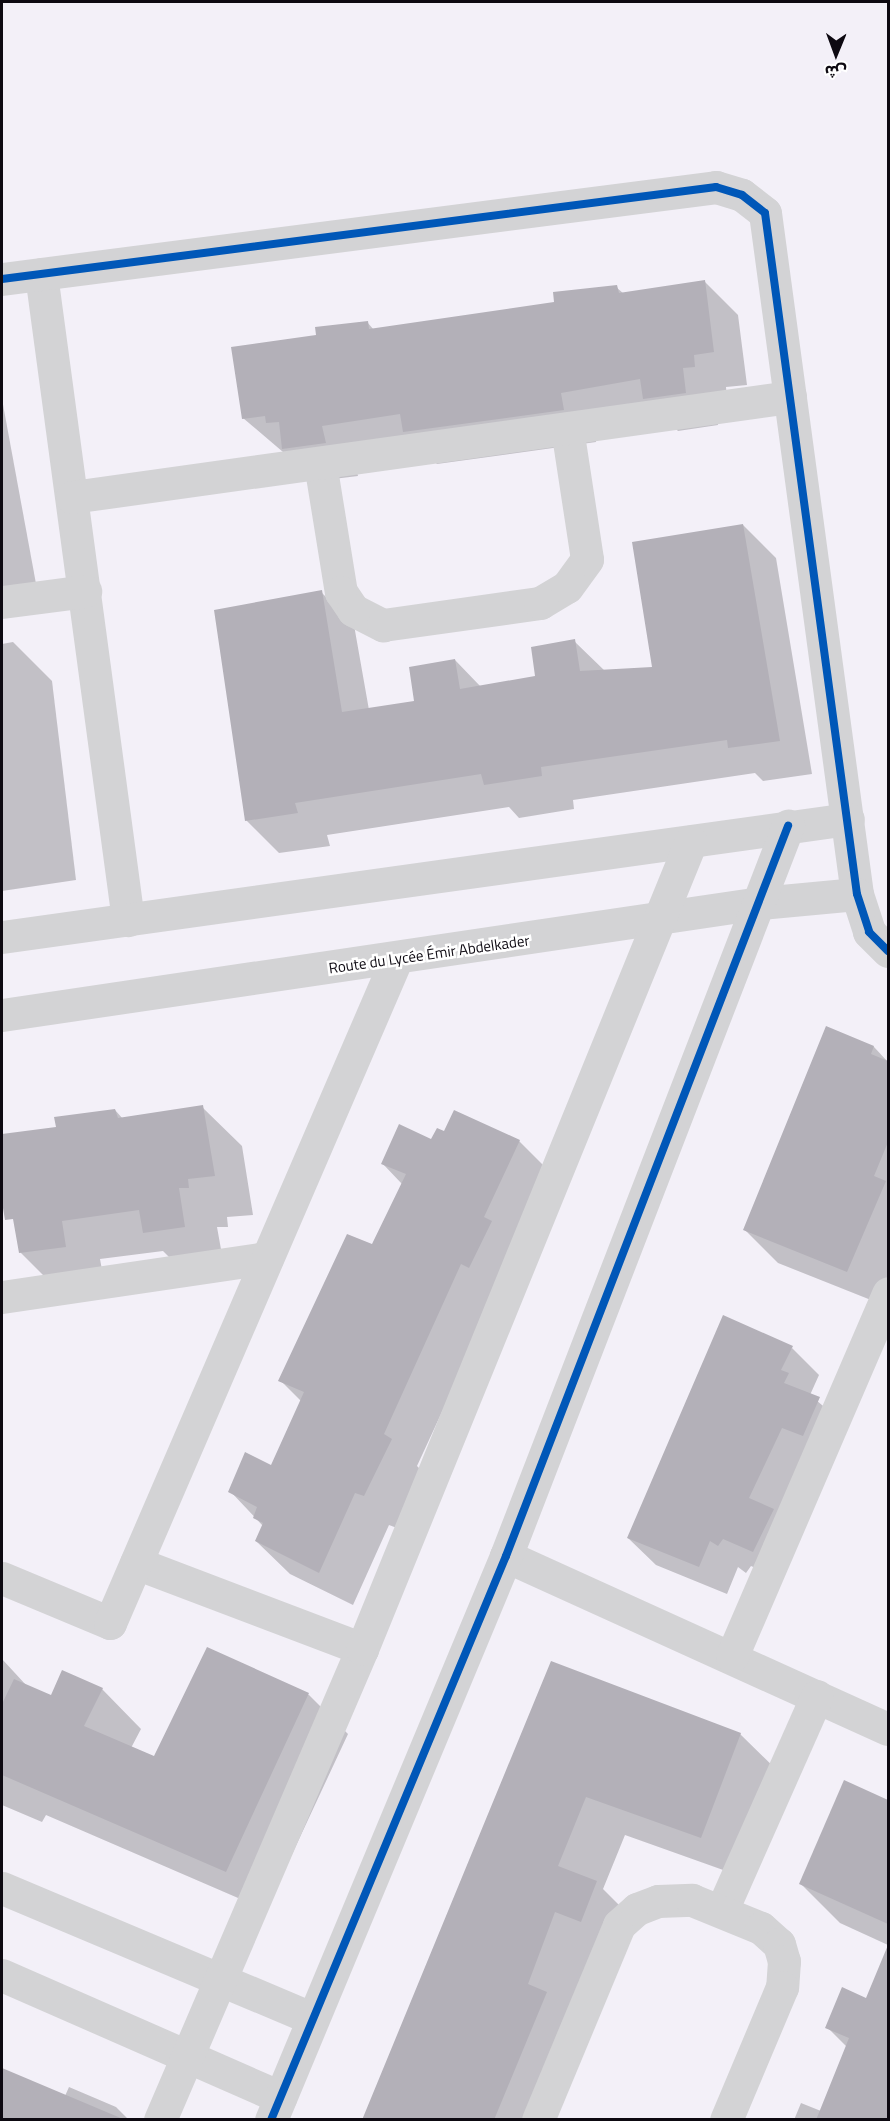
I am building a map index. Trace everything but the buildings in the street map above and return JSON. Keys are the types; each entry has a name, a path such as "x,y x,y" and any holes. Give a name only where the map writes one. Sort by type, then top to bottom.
{"street":[{"path":"2,279 716,187 742,195 765,213 857,894 869,932 888,951"},
{"path":"41,274 128,920"},
{"path":"72,497 790,397"},
{"path":"320,463 341,592 353,610 384,625 540,603 567,587 587,559 567,429"},
{"path":"2,602 85,591"},
{"path":"2,938 848,819"},
{"path":"2,1975 187,2055 276,2108 506,1556 788,826"},
{"path":"160,2120 362,1650 691,841"},
{"name":"Route du Lycée Émir Abdelkader","path":"2,1015 396,960 760,903 857,894"},
{"path":"2,1578 110,1623 396,960"},
{"path":"2,1297 267,1258"},
{"path":"732,1656 888,1293"},
{"path":"506,1556 817,1696 887,1723"},
{"path":"136,1563 362,1650"},
{"path":"722,1910 817,1696"},
{"path":"2,1888 313,2019"},
{"path":"538,2120 619,1926 658,1900 692,1900 722,1910 761,1928 779,1944 784,1961 782,1987 726,2120"}],"cycle path":[{"path":"2,279 716,187 742,195 765,213 857,894 869,932 888,951"},
{"path":"271,2120 506,1556 788,826"}]}
